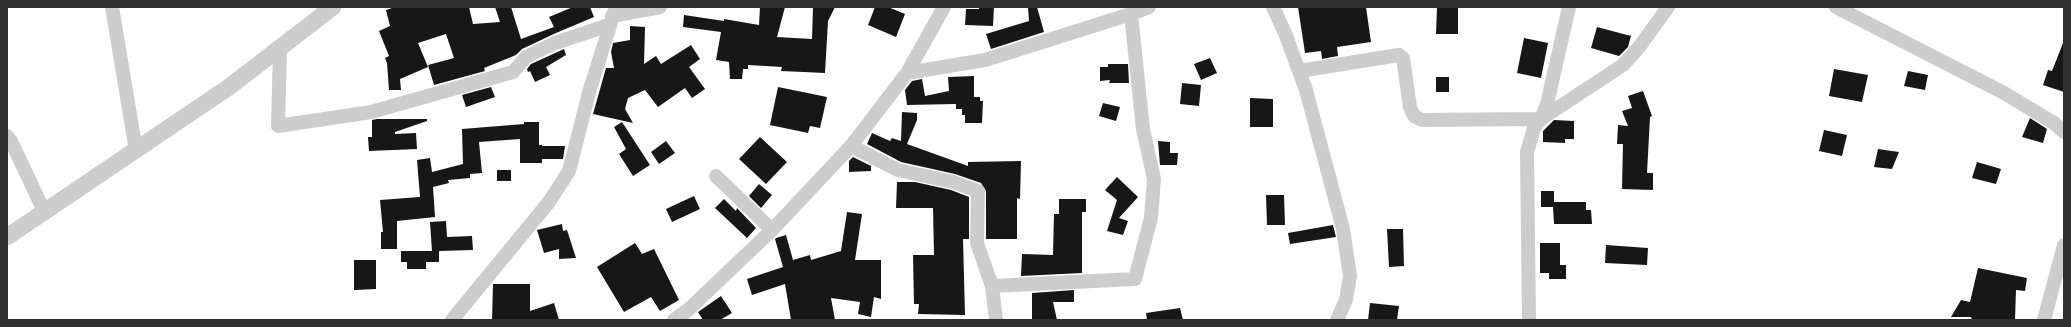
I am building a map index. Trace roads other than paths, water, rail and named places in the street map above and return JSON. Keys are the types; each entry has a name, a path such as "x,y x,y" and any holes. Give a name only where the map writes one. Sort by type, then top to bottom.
{"street":[{"path":"112,7 136,151"},
{"path":"7,236 136,151 229,87 333,7"},
{"path":"280,48 278,126 371,112 513,72 526,57 613,16 660,7"},
{"path":"674,320 688,310 772,230 851,146 907,73 944,7"},
{"path":"907,73 985,60 1149,7"},
{"path":"1273,7 1306,90 1343,229 1350,276 1346,300 1337,320"},
{"path":"1529,320 1527,152 1534,128 1541,118 1547,104 1568,7"},
{"path":"1299,71 1399,55 1403,58 1410,108 1414,116 1422,120 1541,118 1623,65 1640,46 1668,7"},
{"path":"1836,7 2004,93 2054,123 2064,132"},
{"path":"992,286 1135,279 1152,218 1154,179 1143,129 1131,14"},
{"path":"452,320 549,202 569,171 590,89 613,16"},
{"path":"7,136 44,211"},
{"path":"851,146 898,170 953,182 978,191 977,243 992,286 996,320"},
{"path":"716,176 772,230"},
{"path":"2044,320 2064,245"}]}
